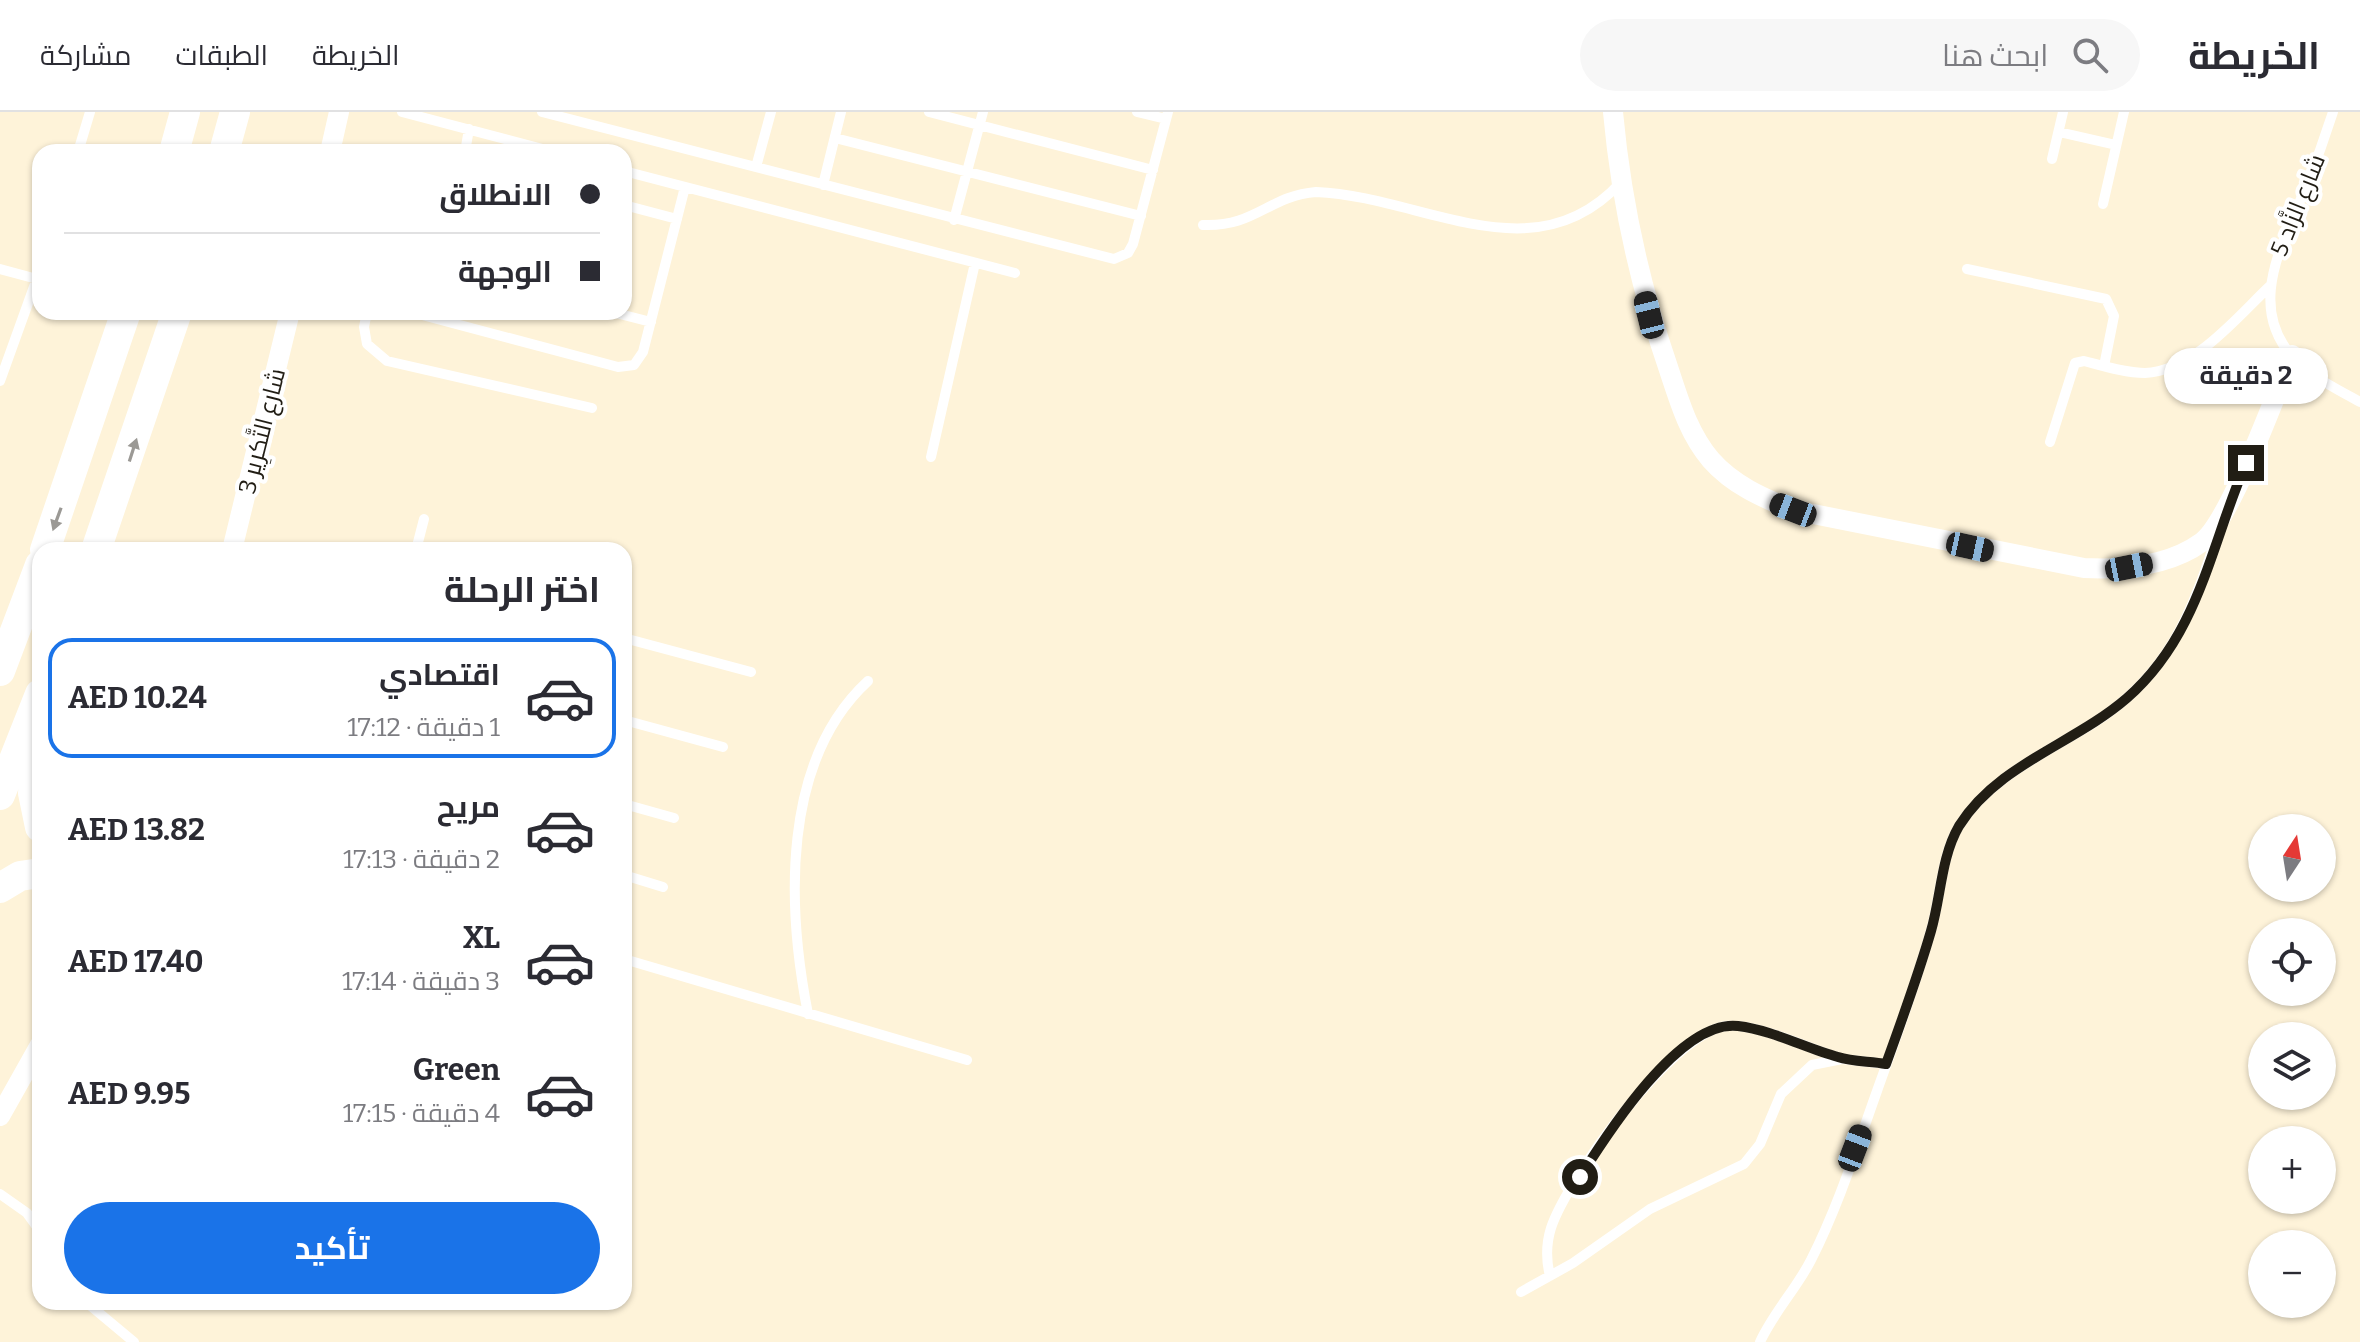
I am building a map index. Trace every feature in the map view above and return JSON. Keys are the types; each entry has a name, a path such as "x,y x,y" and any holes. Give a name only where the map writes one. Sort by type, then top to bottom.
{"main road":[{"path":"176,144 185,112"},
{"path":"226,144 235,112"},
{"path":"48,542 123,320"},
{"path":"99,542 118,495 174,320"},
{"path":"118,495 122,520 119,542"},
{"path":"0,671 32,586"},
{"path":"0,795 32,714"},
{"path":"0,888 20,876 32,874"}],"street":[{"path":"332,144 339,112"},
{"path":"1613,112 1621,182 1649,315 1686,419 1710,459 1750,491 1816,516 2084,568 2129,567 2166,558 2202,542 2223,516 2292,355"},
{"name":"شارع التَّكرِير 3","path":"234,542 288,320"},
{"path":"0,1116 32,1061"}],"lane":[{"path":"80,144 90,112"},
{"path":"402,112 524,144"},
{"path":"542,112 1114,259 1131,249 1167,116 1137,112"},
{"path":"756,167 771,112"},
{"path":"823,185 841,112"},
{"path":"929,112 1153,170"},
{"path":"954,220 983,112"},
{"path":"2052,159 2063,112"},
{"path":"2103,204 2124,112"},
{"name":"شارع الزَّاد 5","path":"2333,112 2277,253 2270,286 2273,319 2292,355 2303,367 2360,402"},
{"path":"466,144 469,129"},
{"path":"2059,132 2116,145"},
{"path":"835,138 1141,216"},
{"path":"632,173 1015,273"},
{"path":"1203,225 1243,222 1290,196 1316,192 1498,228 1544,229 1595,207 1621,182"},
{"path":"442,320 626,368 640,359 685,187"},
{"path":"632,207 677,219"},
{"path":"931,457 975,263"},
{"path":"0,269 32,274"},
{"path":"1967,269 2106,299 2113,307 2114,316 2104,366"},
{"path":"2050,442 2073,366 2084,361 2149,373 2179,363 2223,331 2270,286"},
{"path":"0,381 32,292"},
{"path":"632,317 651,322"},
{"path":"365,320 367,344 387,361 592,408"},
{"path":"1760,1342 1817,1248 1886,1064 1931,931 1948,852 1959,827 2004,780 2042,751 2108,713 2161,662 2182,633 2197,599 2223,516"},
{"path":"418,542 424,519"},
{"path":"632,640 751,672"},
{"path":"808,1014 796,943 799,833 821,743 841,709 868,681"},
{"path":"632,722 723,747"},
{"path":"632,806 674,818"},
{"path":"632,877 663,887"},
{"path":"632,961 967,1060"},
{"path":"1550,1276 1547,1254 1551,1228 1588,1165 1629,1103 1699,1037 1717,1028 1738,1026 1842,1059 1886,1064"},
{"path":"1521,1292 1650,1209 1744,1164 1760,1144 1774,1106 1790,1083 1812,1065 1842,1059"},
{"path":"0,1194 32,1220"},
{"path":"96,1310 134,1342"}],"route":[{"path":"1580,1177 1629,1103 1648,1082 1699,1037 1717,1028 1748,1028 1842,1059 1886,1064 1931,931 1948,852 1959,827 1975,807 2024,763 2108,713 2145,681 2161,662 2182,633 2197,599 2223,516 2246,463"}]}
